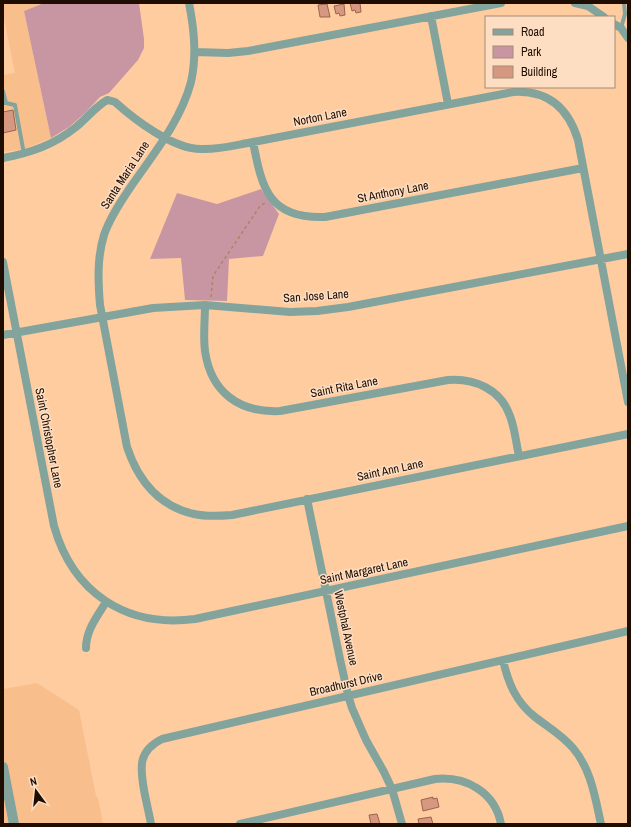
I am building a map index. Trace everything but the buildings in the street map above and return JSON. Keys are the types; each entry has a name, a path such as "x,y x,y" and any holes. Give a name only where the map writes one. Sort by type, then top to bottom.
{"street":[{"name":"Santa Maria Lane","path":"160,498 148,487 139,475 127,447 102,316 98,286 98,266 105,234 112,216 164,138 181,110 187,94 191,81 195,52 194,32 189,3"},
{"path":"195,52 228,53 248,51 501,3"},
{"path":"575,3 590,5 603,16"},
{"path":"431,16 448,104"},
{"path":"617,26 628,38"},
{"name":"Norton Lane","path":"24,154 61,139 90,115 102,102 108,100 115,102 164,138 188,148 201,150 253,142 448,104 517,92 531,92 549,98 568,116 574,127 583,168"},
{"name":"St Anthony Lane","path":"253,142 259,172 264,187 272,199 282,209 296,215 310,218 325,217 583,168"},
{"path":"3,158 24,154"},
{"path":"583,168 628,402"},
{"name":"San Jose Lane","path":"3,335 153,308 208,305 290,312 348,307 628,254"},
{"name":"Saint Christopher Lane","path":"3,262 58,542 64,556 80,578 90,589 106,602"},
{"name":"Saint Rita Lane","path":"208,305 205,350 212,376 222,391 244,407 267,412 280,411 448,380 466,380 486,387 493,392 506,407 513,424 519,456"},
{"name":"Saint Ann Lane","path":"160,498 176,507 194,514 212,516 232,515 628,434"},
{"name":"Westphal Avenue","path":"307,499 348,695 366,740 392,789 402,824"},
{"name":"Saint Margaret Lane","path":"106,602 140,617 156,620 181,621 628,526"},
{"path":"86,648 86,638 90,628 106,602"},
{"name":"Broadhurst Drive","path":"151,824 141,767 147,751 156,742 171,736 628,631"},
{"path":"503,660 510,685 516,697 534,717 567,741 580,757 591,782 601,824"},
{"path":"3,767 6,803 14,824"},
{"path":"240,824 436,779 446,778 475,786 484,792 497,811 501,824"}],"lane":[{"path":"617,26 625,14 624,3"},
{"path":"3,91 4,103 15,105 24,154"}],"path":[{"path":"208,305 213,276 260,206 272,199"}],"shaded area":[{"path":"3,3 44,3 24,11 51,138 24,149 3,152 3,75 15,73 3,14"},
{"path":"37,683 79,710 103,824 3,824 3,689"}],"green space":[{"path":"44,3 139,3 144,39 144,48 138,60 109,93 100,97 69,127 51,138 24,11"},
{"path":"261,189 279,214 263,256 229,259 227,301 185,300 181,258 150,259 177,193 217,204"}]}
